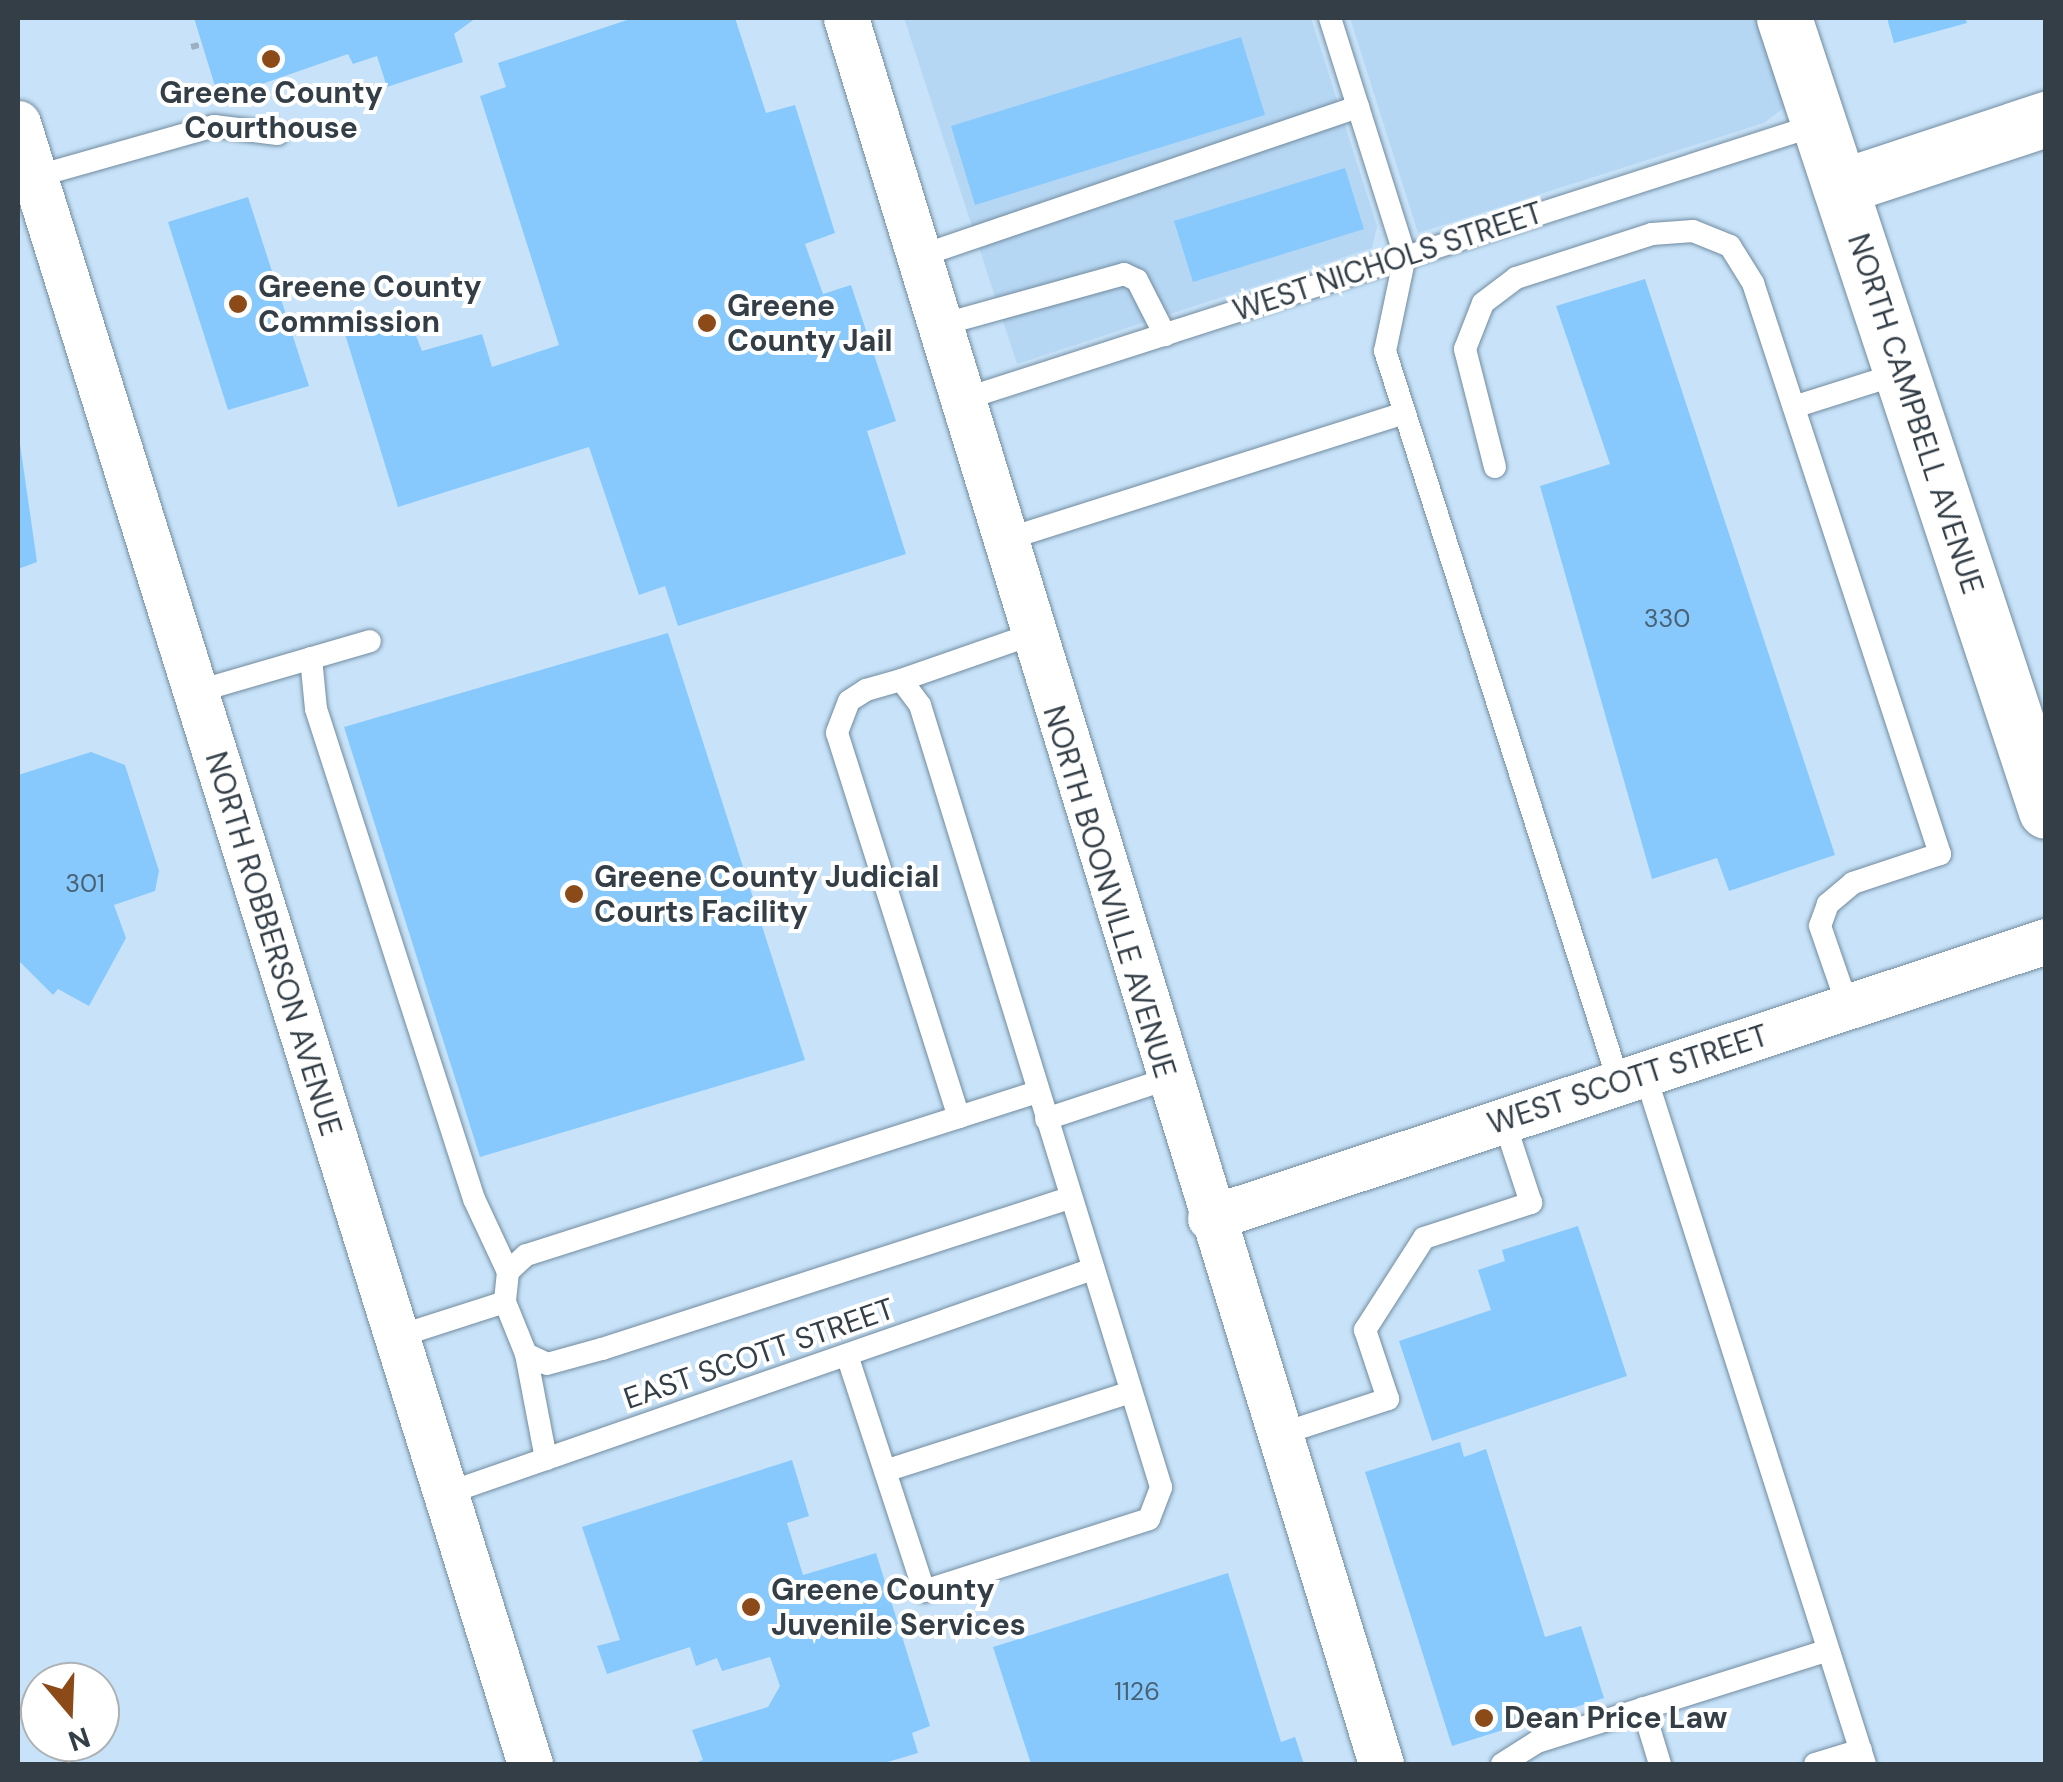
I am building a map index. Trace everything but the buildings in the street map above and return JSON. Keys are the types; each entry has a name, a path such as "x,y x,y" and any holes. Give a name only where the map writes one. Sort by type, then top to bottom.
{"main road":[{"name":"NORTH CAMPBELL AVENUE","path":"1784,18 2046,811"},
{"path":"1840,187 2046,119"}],"street":[{"name":"NORTH BOONVILLE AVENUE","path":"846,18 958,402 1381,1764"},
{"name":"NORTH ROBBERSON AVENUE","path":"18,123 530,1764"},
{"name":"WEST SCOTT STREET","path":"1210,1218 2046,941"}],"lane":[{"path":"1330,18 1405,256 1385,351 1863,1757 1815,1764"},
{"path":"917,257 1358,107"},
{"name":"WEST NICHOLS STREET","path":"958,402 1818,124"},
{"path":"34,177 214,126 278,134"},
{"path":"1495,466 1465,349 1483,303 1516,278 1652,234 1693,231 1730,246 1754,283 1940,854 1852,882 1828,904 1820,926 1848,1007"},
{"path":"936,326 1124,274 1136,280 1165,335"},
{"path":"1794,407 1901,373"},
{"path":"1002,540 1404,412"},
{"path":"958,1117 837,733 849,701 1030,635"},
{"path":"194,692 370,641"},
{"path":"311,658 334,765 474,1199 508,1272 505,1302 526,1354 546,1459"},
{"path":"847,1355 924,1591 1149,1519 1161,1487 920,705 901,680"},
{"path":"1046,1119 1167,1079"},
{"path":"508,1272 526,1255 617,1222 1037,1092"},
{"path":"1278,1435 1388,1399 1365,1330 1424,1238 1531,1203 1504,1121"},
{"path":"526,1354 547,1364 602,1349 1070,1198"},
{"name":"EAST SCOTT STREET","path":"445,1494 1093,1269"},
{"path":"396,1337 505,1302"},
{"path":"885,1471 1131,1392"},
{"path":"1502,1764 1537,1742 1828,1650"},
{"path":"1643,1708 1660,1764"}],"path":[{"path":"191,48 202,44"}],"shaded area":[{"path":"904,18 1311,18 1377,226 1372,248 1017,364"},
{"path":"1350,18 1762,18 1786,106 1764,123 1418,233"}],"place":[{"name":"Greene County Courthouse","path":"271,59"},
{"name":"Greene County Commission","path":"238,304"},
{"name":"Greene County Jail","path":"707,323"},
{"name":"Greene County Judicial Courts Facility","path":"574,894"},
{"name":"Greene County Juvenile Services","path":"751,1607"},
{"name":"Dean Price Law","path":"1484,1718"}]}
